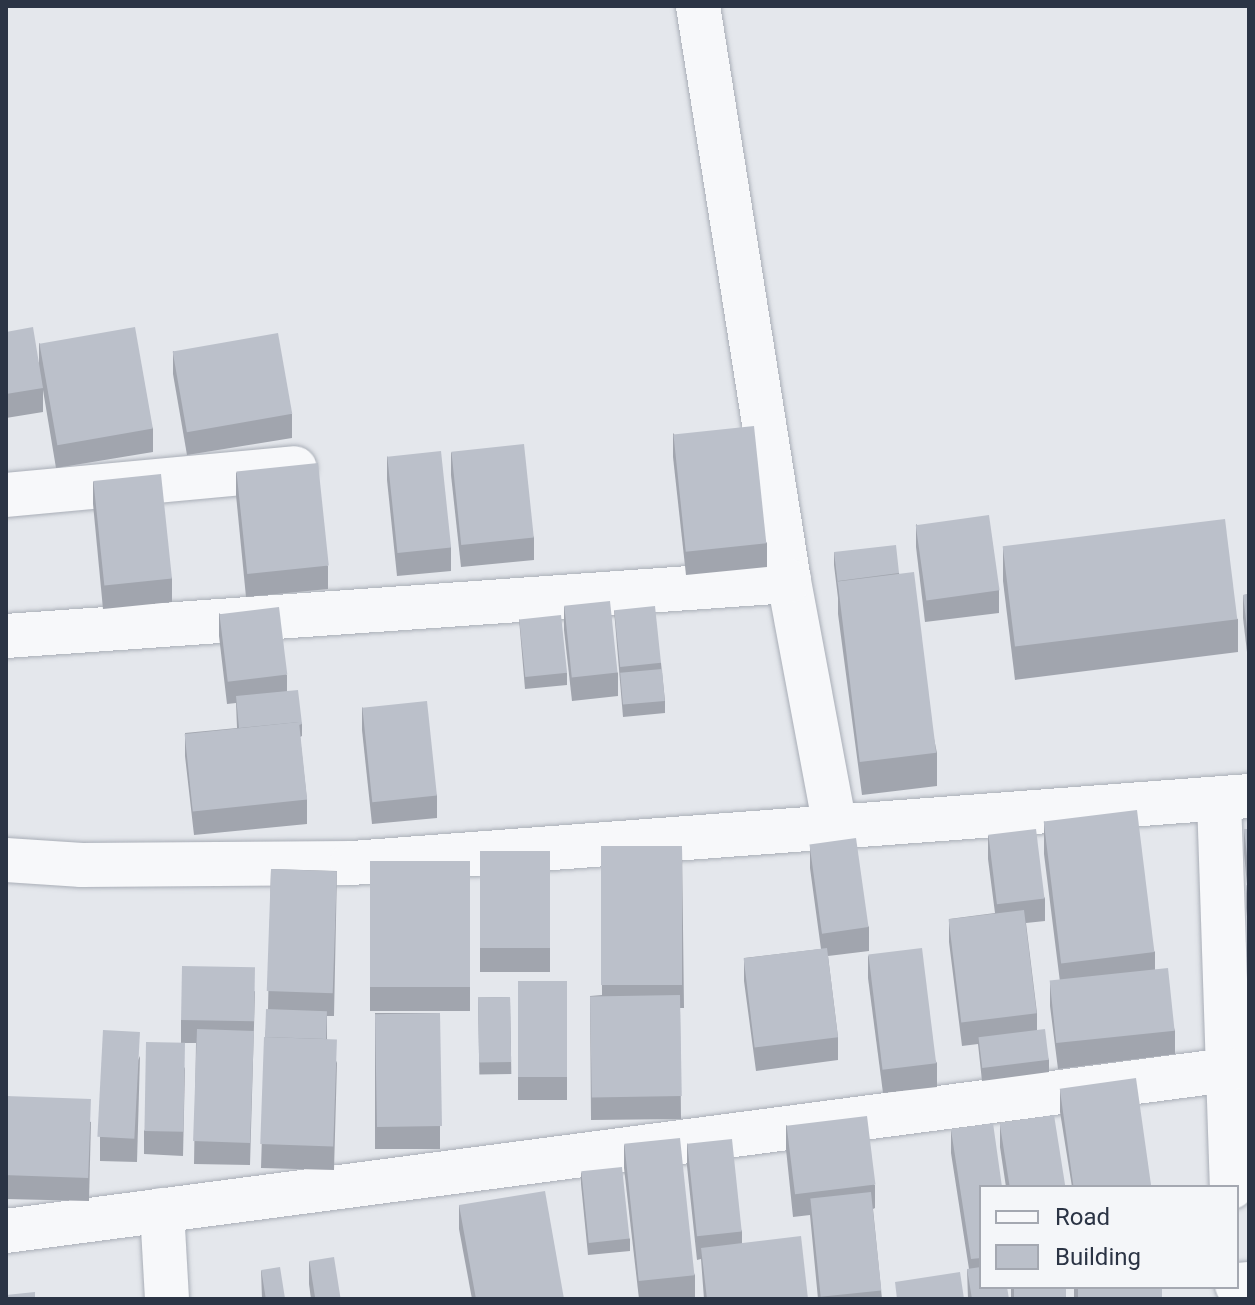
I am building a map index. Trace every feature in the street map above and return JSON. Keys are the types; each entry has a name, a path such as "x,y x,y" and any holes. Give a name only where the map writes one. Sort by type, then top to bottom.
{"street":[{"path":"698,6 789,581 836,831"},
{"path":"6,495 313,467"},
{"path":"6,636 789,581"},
{"path":"6,860 82,865 352,863 836,831 1234,798 1232,1185"},
{"path":"6,1231 162,1210 1235,1045"},
{"path":"162,1210 167,1299"}],"building":[{"path":"33,327 43,388 6,394 6,332"},
{"path":"135,327 153,428 57,445 39,344"},
{"path":"278,333 292,414 187,432 173,352"},
{"path":"754,426 766,543 686,552 673,434"},
{"path":"524,444 534,537 461,545 451,452"},
{"path":"441,451 451,547 397,553 387,457"},
{"path":"318,463 329,565 247,574 236,472"},
{"path":"161,474 172,578 104,586 93,481"},
{"path":"989,515 1000,590 926,601 916,525"},
{"path":"1225,519 1237,619 1015,647 1003,546"},
{"path":"896,545 899,573 838,581 838,585 834,552"},
{"path":"914,572 936,753 860,762 838,581"},
{"path":"1249,594 1249,646 1243,595"},
{"path":"610,601 618,673 572,677 564,606"},
{"path":"655,606 661,663 620,667 614,610"},
{"path":"279,607 287,674 228,682 219,614"},
{"path":"561,615 567,673 525,677 519,619"},
{"path":"662,669 665,701 623,705 620,673"},
{"path":"298,690 302,724 239,728 236,696"},
{"path":"427,701 437,795 372,802 362,708"},
{"path":"299,722 307,800 193,812 185,734"},
{"path":"1137,810 1154,952 1061,963 1044,821"},
{"path":"1036,829 1045,898 997,904 988,835"},
{"path":"1244,829 1249,829 1249,874"},
{"path":"856,838 869,927 822,934 809,845"},
{"path":"601,846 682,846 682,985 601,985"},
{"path":"480,851 550,851 550,948 480,948"},
{"path":"370,861 470,861 470,987 370,987"},
{"path":"271,869 337,871 333,993 267,991"},
{"path":"1024,910 1037,1013 961,1022 949,919"},
{"path":"827,948 838,1037 755,1048 744,958"},
{"path":"922,948 936,1063 883,1070 868,955"},
{"path":"182,966 255,967 254,1021 181,1020"},
{"path":"1168,968 1175,1031 1056,1043 1050,980"},
{"path":"518,981 567,981 567,1077 518,1077"},
{"path":"680,995 682,1096 592,1098 590,997"},
{"path":"510,997 511,1062 479,1063 478,998"},
{"path":"266,1009 327,1011 326,1039 265,1037"},
{"path":"440,1013 442,1126 377,1127 375,1014"},
{"path":"197,1029 254,1031 250,1143 193,1141"},
{"path":"1045,1029 1049,1060 982,1068 978,1037"},
{"path":"103,1030 140,1032 134,1139 97,1137"},
{"path":"264,1037 337,1040 333,1146 260,1144"},
{"path":"146,1042 185,1043 183,1132 144,1131"},
{"path":"1136,1078 1151,1185 1073,1185 1060,1089"},
{"path":"6,1096 91,1099 88,1178 6,1175"},
{"path":"1054,1115 1065,1185 1009,1185 1000,1124"},
{"path":"867,1116 875,1184 795,1194 787,1126"},
{"path":"993,1123 1002,1185 979,1185 979,1258 971,1259 951,1130"},
{"path":"680,1138 694,1275 639,1281 624,1144"},
{"path":"732,1139 742,1231 697,1236 687,1144"},
{"path":"622,1167 630,1239 589,1243 581,1171"},
{"path":"545,1191 564,1299 476,1299 459,1205"},
{"path":"871,1192 881,1290 821,1297 810,1198"},
{"path":"801,1236 808,1299 707,1299 701,1248"},
{"path":"334,1257 341,1299 315,1299 309,1261"},
{"path":"280,1267 285,1299 266,1299 261,1270"},
{"path":"979,1267 979,1289 1007,1289 1009,1299 972,1299 967,1269"},
{"path":"960,1272 964,1299 897,1299 895,1282"},
{"path":"1014,1289 1066,1289 1066,1299 1014,1299"},
{"path":"1078,1289 1162,1289 1162,1299 1078,1299"},
{"path":"35,1292 35,1299 6,1299 6,1295"}]}
